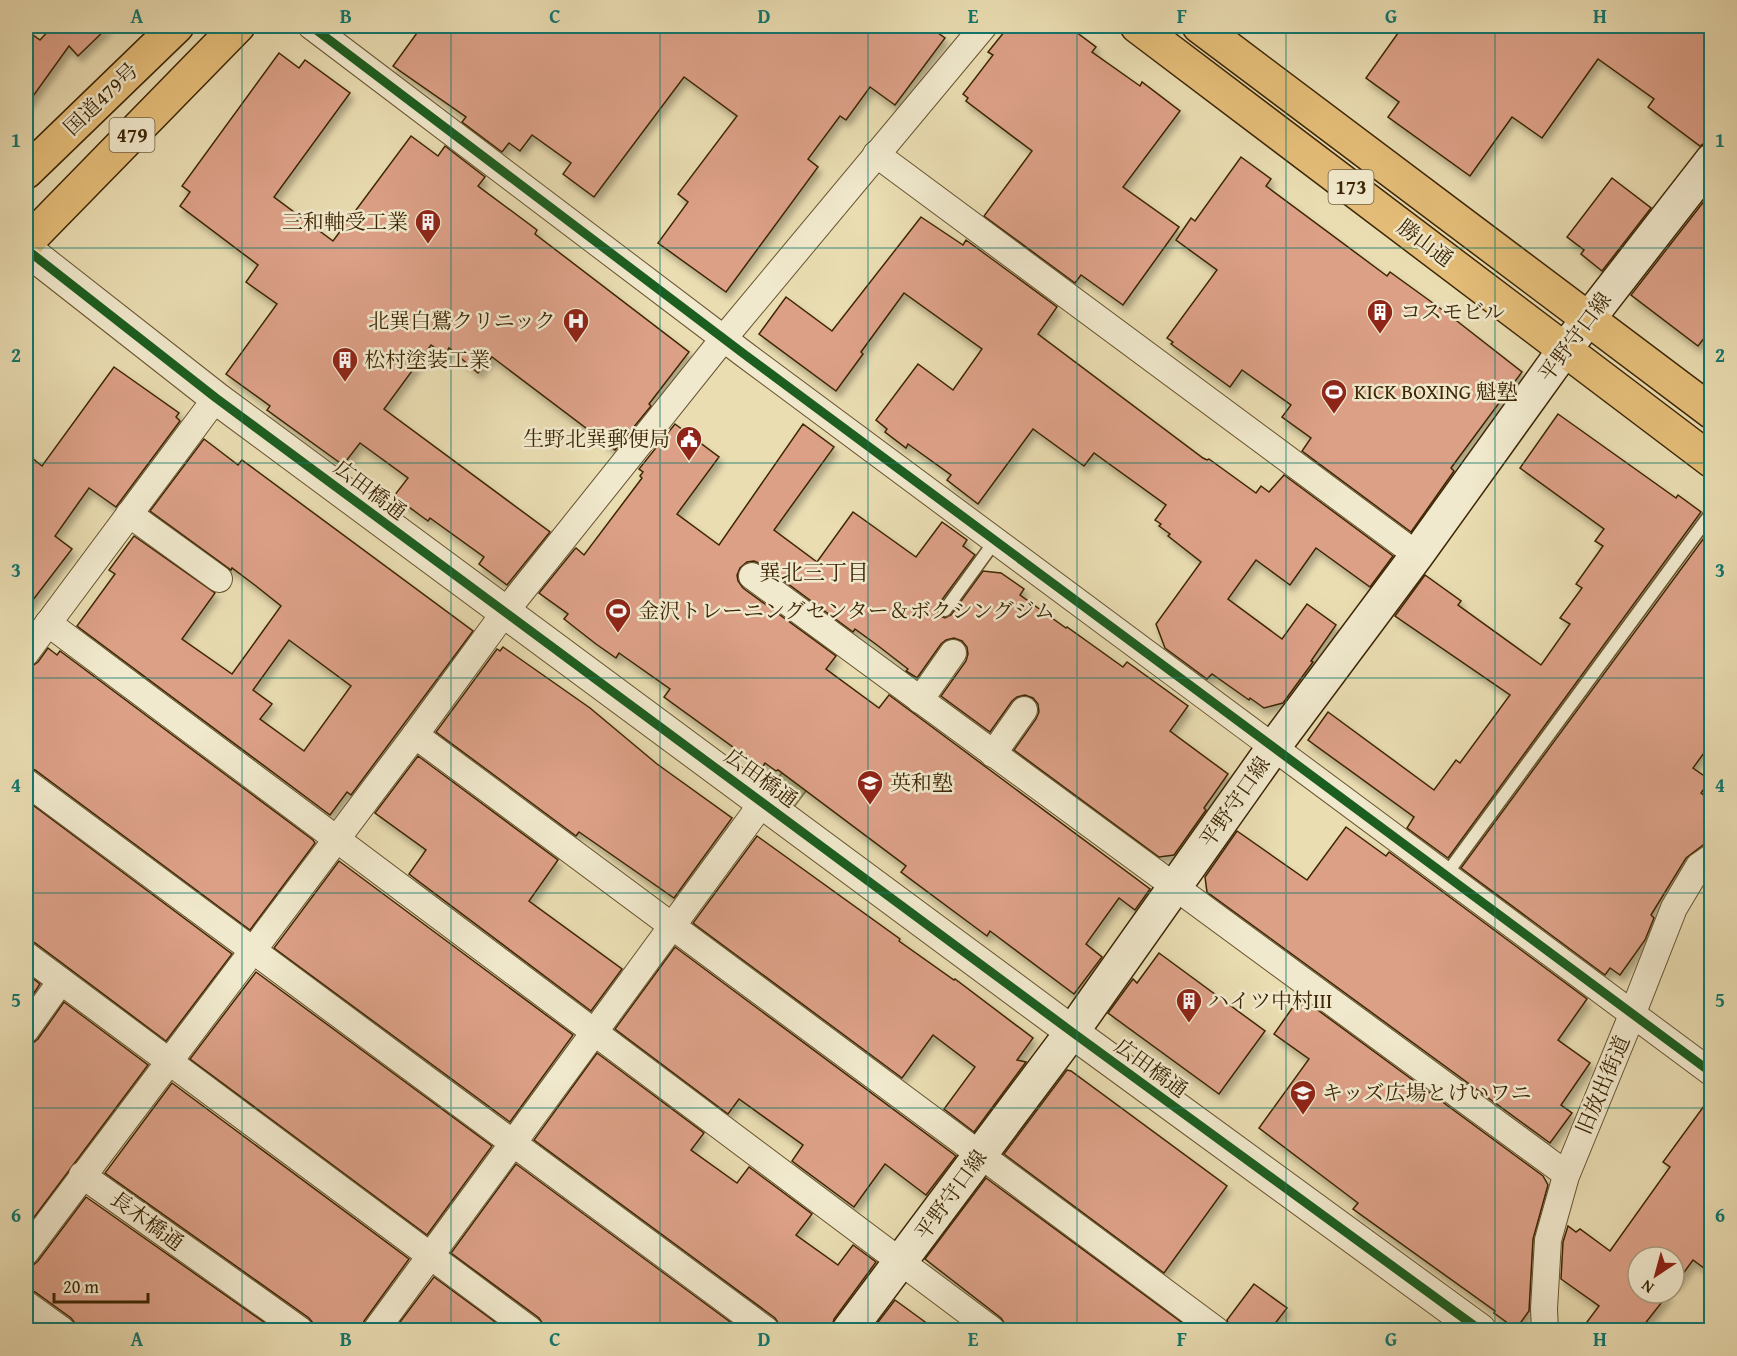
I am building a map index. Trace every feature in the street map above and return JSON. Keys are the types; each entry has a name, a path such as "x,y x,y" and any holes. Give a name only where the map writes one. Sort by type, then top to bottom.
{"main road":[{"name":"国道479号","path":"26,172 177,26"},
{"name":"479","path":"26,243 238,26"},
{"name":"勝山通","path":"1137,26 1712,461"},
{"name":"勝山通","path":"1199,26 1712,412"},
{"name":"平野守口線","path":"849,1330 1072,1032 1273,748 1417,555 1564,349 1712,160"}],"street":[{"path":"311,26 995,541 1712,1073"},
{"path":"26,1251 505,612 724,338 984,26"},
{"path":"876,154 1417,555"},
{"name":"広田橋通","path":"26,249 216,398 1072,1032 1480,1330"},
{"path":"26,653 216,398"},
{"path":"129,514 219,579"},
{"path":"752,576 1566,1174"},
{"path":"48,623 993,1330"},
{"path":"920,700 953,653"},
{"path":"993,754 1024,710"},
{"path":"415,735 1216,1330"},
{"path":"26,782 251,951 766,1330"},
{"path":"376,1330 763,802"},
{"name":"旧放出街道","path":"1545,1330 1548,1240 1566,1174 1674,908 1699,866 1712,857"},
{"path":"26,955 530,1330"},
{"path":"26,1030 61,981"},
{"name":"長木橋通","path":"82,1175 300,1330"},
{"path":"26,1304 62,1330"}],"lane":[{"path":"1445,876 1712,512"},
{"path":"945,610 995,541"}],"green space":[{"path":"820,721 845,739 794,807 770,789"}],"building":[{"path":"49,26 109,26 78,56 69,46 26,106 26,30 40,40 51,28"},
{"path":"422,26 928,26 945,38 895,105 870,87 846,120 840,116 808,159 818,167 726,292 658,243 688,202 678,194 737,116 684,77 594,197 563,174 571,163 532,135 520,151 509,143 502,152 462,122 466,117 393,66"},
{"path":"1009,26 1068,26 1096,47 1092,52 1140,86 1142,82 1180,111 1123,187 1179,227 1123,305 1081,275 1075,283 984,216 1032,151 966,101 968,98 963,94 993,55 988,52"},
{"path":"1403,26 1712,26 1712,142 1706,142 1700,146 1648,107 1654,99 1598,59 1542,138 1512,117 1470,176 1388,117 1399,102 1366,78"},
{"path":"279,53 299,68 305,60 350,93 274,197 333,241 411,136 438,156 445,146 485,177 478,186 537,230 535,234 689,352 649,404 651,406 615,450 492,357 478,373 449,348 445,355 431,345 384,409 550,532 507,585 479,564 484,557 430,518 428,521 394,496 408,478 360,443 343,465 267,410 270,406 226,374 277,304 246,282 258,265 180,206 190,192 182,186"},
{"path":"1241,157 1271,179 1266,186 1387,276 1390,272 1448,314 1522,372 1451,468 1454,471 1411,532 1302,451 1311,438 1282,417 1291,405 1242,370 1230,387 1171,344 1173,342 1167,338 1217,270 1176,240 1191,218 1195,221"},
{"path":"1612,178 1651,208 1602,271 1581,254 1584,250 1567,237"},
{"path":"1712,191 1712,328 1698,346 1631,295"},
{"path":"921,217 963,245 966,240 1057,307 1038,334 1203,458 1209,459 1256,493 1261,486 1269,492 1284,475 1393,556 1370,587 1316,548 1290,585 1256,560 1228,599 1282,639 1307,604 1336,625 1283,703 1264,708 1212,674 1207,679 1165,648 1156,624 1201,562 1168,536 1170,534 1155,520 1166,505 1094,453 1084,466 1033,429 978,504 947,480 951,475 908,444 906,448 885,432 887,429 876,420 918,364 953,390 982,349 904,293 836,391 759,334 786,297 832,331"},
{"path":"114,367 179,413 176,417 180,421 116,507 89,488 55,536 72,549 26,609 26,453 42,466"},
{"path":"1558,414 1676,498 1678,495 1701,512 1448,858 1407,828 1414,817 1308,740 1328,712 1434,790 1456,760 1460,763 1510,695 1395,616 1425,575 1461,601 1458,605 1541,665 1570,624 1560,618 1582,588 1576,584 1603,546 1595,541 1604,529 1520,468"},
{"path":"675,424 719,457 677,514 719,545 803,424 834,447 774,530 817,562 853,512 916,557 942,522 967,540 963,546 975,555 938,605 937,610 940,616 945,618 951,615 983,571 1001,573 1024,589 1020,595 1066,628 1123,667 1127,662 1188,706 1170,731 1228,774 1174,855 1159,857 1014,750 1039,712 1038,704 1033,698 1025,695 1017,697 990,732 941,696 966,661 967,647 962,641 954,638 941,644 917,678 877,645 855,629 853,632 761,564 754,561 747,562 740,568 737,575 743,588 836,656 826,669 879,708 889,695 1150,889 1135,910 1119,898 1086,944 1102,957 1074,994 990,931 987,936 901,872 906,866 778,770 776,771 765,763 762,768 664,697 670,689 619,653 616,658 596,644 564,619 568,614 539,593 576,548 584,555 642,478 640,476 643,472 639,469"},
{"path":"204,439 238,465 242,460 473,631 351,795 347,792 330,815 77,626 115,574 109,570 134,536 215,593 182,639 232,674 281,606 232,568 231,570 150,511","holes":["289,640 351,686 304,751 260,719 272,704 253,690"]},
{"path":"1712,527 1712,742 1693,768 1710,780 1701,793 1712,801 1712,834 1703,845 1686,858 1651,915 1654,918 1645,940 1620,975 1610,968 1605,975 1461,868"},
{"path":"503,647 590,708 657,764 732,818 674,898 579,832 576,836 436,732 497,649 500,651"},
{"path":"48,648 57,655 60,651 313,840 315,843 250,930 35,770 26,767 26,668 38,662"},
{"path":"418,756 558,860 529,901 622,969 591,1011 409,874 426,850 375,813"},
{"path":"26,800 232,954 166,1041 35,943 26,940"},
{"path":"1346,827 1386,856 1389,852 1587,999 1558,1040 1590,1063 1561,1105 1572,1113 1550,1143 1207,892 1205,877 1237,831 1307,880"},
{"path":"757,836 1033,1038 1017,1060 1026,1062 974,1132 944,1109 975,1067 933,1035 902,1078 693,923"},
{"path":"339,861 573,1035 510,1122 274,948"},
{"path":"675,947 956,1156 926,1195 885,1164 854,1207 792,1161 803,1145 739,1099 728,1114 615,1029"},
{"name":"ハイツ中村Ⅲ","path":"1159,953 1265,1031 1219,1094 1108,1013 1133,979 1137,983"},
{"path":"256,972 492,1146 427,1235 190,1059"},
{"path":"26,973 40,984 26,1005"},
{"path":"1300,997 1543,1176 1548,1185 1533,1239 1529,1311 1516,1329 1494,1313 1495,1311 1353,1209 1358,1203 1259,1128 1309,1059 1274,1034"},
{"path":"64,1002 148,1065 26,1228 26,1045 38,1039"},
{"path":"597,1053 704,1133 691,1150 737,1183 749,1167 812,1214 796,1235 838,1265 853,1245 876,1262 834,1319 831,1330 781,1330 775,1318 534,1140"},
{"path":"1067,1070 1227,1186 1164,1273 1004,1154"},
{"path":"172,1083 409,1259 364,1321 361,1330 315,1330 309,1318 105,1173"},
{"path":"1712,1095 1712,1274 1693,1260 1686,1270 1686,1245 1626,1245 1626,1305 1660,1305 1640,1330 1581,1330 1599,1306 1561,1279 1563,1242 1568,1226 1576,1232 1580,1229 1610,1251 1670,1167 1663,1162"},
{"path":"516,1164 741,1330 545,1330 539,1318 451,1253"},
{"path":"986,1178 1192,1330 1007,1330 1001,1318 925,1259"},
{"path":"86,1197 275,1330 77,1330 71,1318 35,1292 26,1289 26,1267 38,1261"},
{"path":"434,1277 506,1330 394,1330"},
{"path":"1254,1284 1287,1308 1270,1330 1231,1330 1227,1320"},
{"path":"895,1300 936,1330 872,1330"}],"cycle path":[{"path":"311,26 744,354 1712,1073"},
{"path":"26,249 216,398 1072,1032 1480,1330"}],"place":[{"name":"三和軸受工業","path":"428,245"},
{"name":"コスモビル","path":"1380,335"},
{"name":"北巽白鷲クリニック","path":"576,344"},
{"name":"松村塗装工業","path":"345,383"},
{"name":"KICK BOXING 魁塾","path":"1334,415"},
{"name":"生野北巽郵便局","path":"689,462"},
{"name":"金沢トレーニングセンター＆ボクシングジム","path":"618,634"},
{"name":"英和塾","path":"870,806"},
{"name":"ハイツ中村Ⅲ","path":"1189,1024"},
{"name":"キッズ広場とけいワニ","path":"1303,1116"}],"district":[{"name":"巽北三丁目","path":"814,572"}]}
